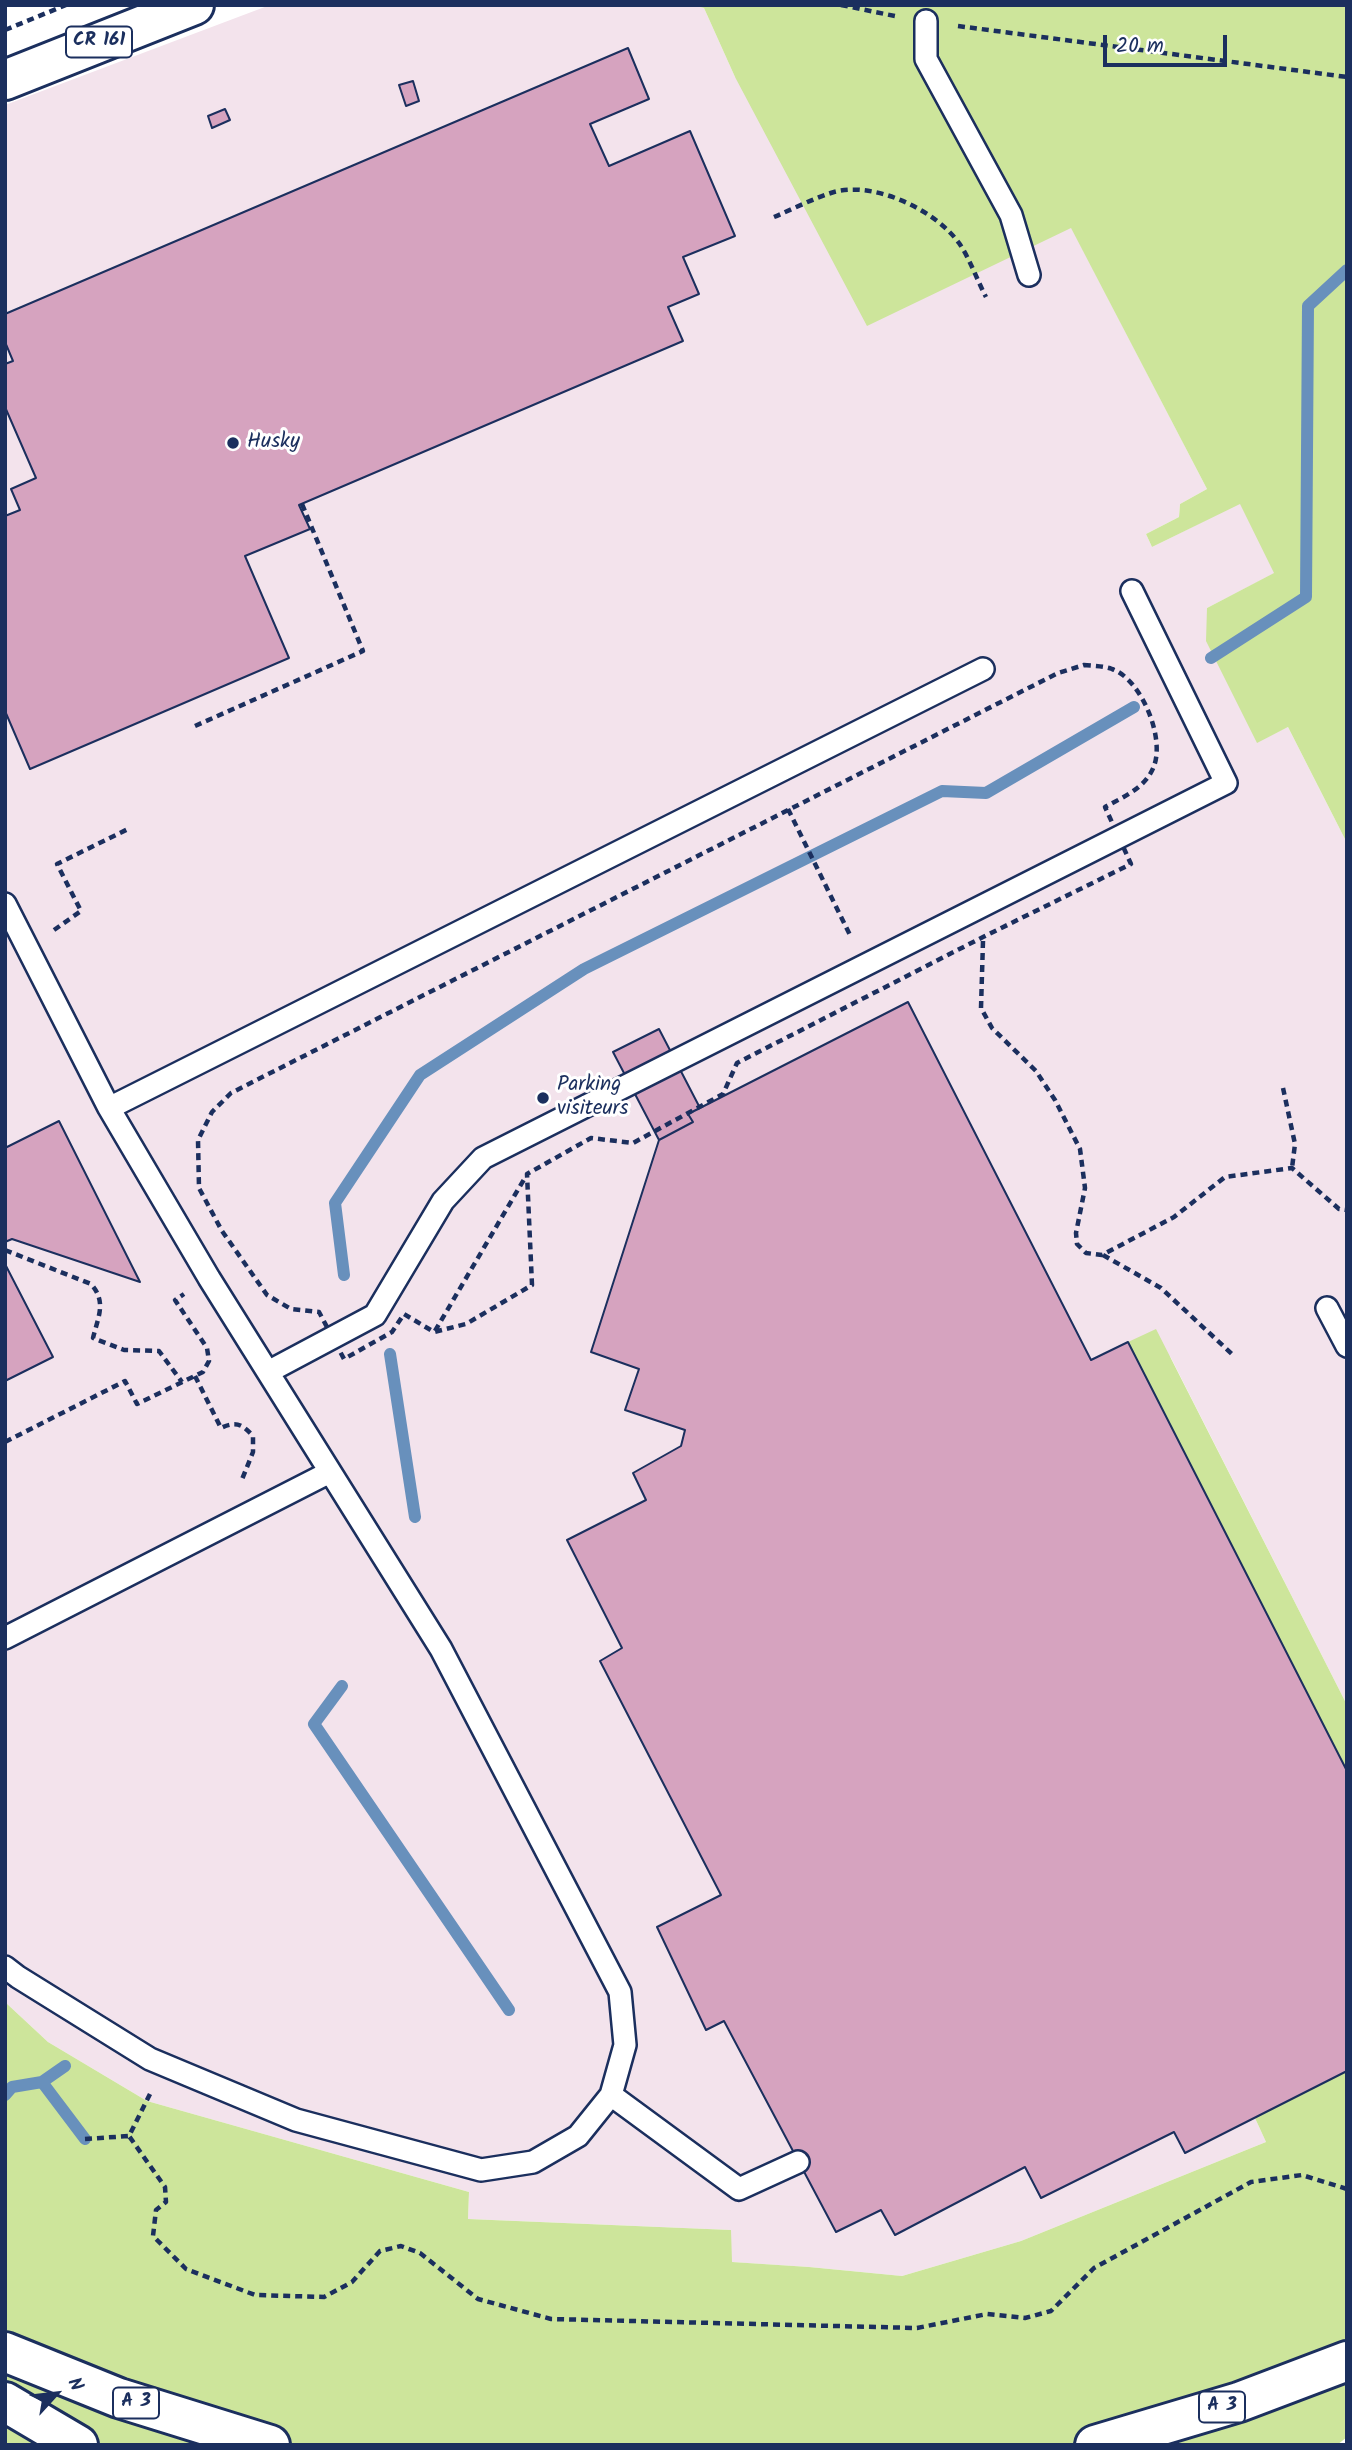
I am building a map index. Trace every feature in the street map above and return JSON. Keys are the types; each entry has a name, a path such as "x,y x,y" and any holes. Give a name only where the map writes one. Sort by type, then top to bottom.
{"main road":[{"name":"CR 161","path":"5,80 194,5"},
{"name":"A 3","path":"5,2352 120,2398 270,2445"},
{"name":"A 3","path":"1095,2445 1239,2402 1347,2361"},
{"path":"5,2402 78,2445"}],"lane":[{"path":"926,21 926,59 1011,215 1029,275"},
{"path":"268,1373 375,1315 443,1201 483,1158 1226,783 1132,591"},
{"path":"109,1108 983,669"},
{"path":"5,904 109,1108 209,1278 442,1649 620,1992 625,2045 611,2095 578,2136 533,2162 481,2170 296,2120 164,2065 150,2059 5,1967"},
{"path":"1327,1308 1347,1346"},
{"path":"5,1638 330,1472"},
{"path":"611,2095 739,2189 798,2162"}],"path":[{"path":"5,30 66,5"},
{"path":"841,5 989,32 1347,77"},
{"path":"774,217 836,191 870,191 900,199 937,222 959,244 986,297"},
{"path":"195,726 363,651 302,504"},
{"path":"434,1332 527,1174 591,1138 633,1143 723,1094 737,1063 1132,864 1105,807 1136,790 1154,768 1158,748 1153,722 1134,686 1112,669 1084,665 1058,673 231,1093 212,1112 198,1140 199,1188 222,1231 267,1295 291,1309 319,1312 344,1359 392,1332 404,1314 434,1332 466,1324 532,1285 527,1174"},
{"path":"798,828 833,900"},
{"path":"28,948 82,911 57,864 128,829"},
{"path":"983,937 981,1008 992,1028 1036,1071 1055,1100 1080,1149 1085,1188 1076,1233 1077,1244 1086,1253 1102,1255 1161,1288 1233,1355"},
{"path":"1283,1088 1295,1144 1292,1168"},
{"path":"1102,1255 1174,1217 1225,1177 1292,1168 1339,1209 1347,1210"},
{"path":"5,1250 91,1284 100,1294 101,1308 93,1338 124,1350 159,1351 182,1382"},
{"path":"5,1441 125,1381 137,1404 202,1371 209,1361 207,1348 175,1300 241,1258"},
{"path":"195,1376 221,1428 232,1423 244,1425 253,1436 253,1452 238,1489"},
{"path":"130,2136 164,2065"},
{"path":"85,2139 130,2136"},
{"path":"130,2136 165,2188 166,2202 156,2210 153,2236 186,2269 255,2295 324,2297 352,2282 380,2251 401,2246 420,2253 478,2299 551,2319 917,2328 987,2314 1025,2318 1051,2311 1094,2268 1251,2182 1302,2175 1347,2189"}],"shaded area":[{"path":"270,5 692,5 704,8 735,77 1071,227 1207,489 1180,504 1179,517 1146,534 1152,547 1240,503 1275,573 1207,608 1257,742 1288,727 1347,843 1347,1705 1170,1356 1347,2071 1255,2118 1266,2142 1021,2241 902,2276 731,2262 731,2230 468,2219 469,2192 147,2101 48,2042 5,2002 5,105"}],"green space":[{"path":"692,5 1347,5 1347,843 1288,727 1257,743 1206,641 1207,608 1274,573 1240,504 1152,547 1146,534 1179,517 1180,504 1207,489 1071,228 867,326 735,77 704,8"},
{"path":"1156,1329 1347,1705 1347,1771 1128,1342"},
{"path":"5,2002 48,2042 147,2101 469,2192 468,2219 731,2230 732,2262 902,2276 1021,2241 1266,2142 1255,2118 1347,2071 1347,2437 1337,2445 5,2445"}],"building":[{"name":"Husky","path":"628,48 649,99 590,124 609,166 690,131 735,236 683,257 699,294 668,307 683,341 299,505 310,529 245,556 289,658 30,769 5,711 5,516 20,510 11,489 36,478 5,407 5,364 13,361 5,342 5,314"},
{"path":"413,81 419,101 406,106 399,85"},
{"path":"225,109 230,120 212,128 208,116"},
{"path":"908,1002 1091,1360 1128,1342 1347,1771 1347,2071 1185,2153 1174,2132 1041,2198 1025,2167 895,2235 881,2210 836,2232 724,2021 706,2030 657,1927 721,1895 600,1661 622,1648 567,1540 646,1500 633,1473 681,1446 685,1430 625,1410 639,1369 591,1352 659,1140 693,1122 688,1114"},
{"path":"659,1029 700,1108 688,1114 693,1122 659,1140 613,1052"},
{"path":"59,1121 140,1282 12,1239 5,1242 5,1148"},
{"path":"5,1264 53,1357 5,1381"}],"waterway":[{"path":"1211,658 1306,597 1308,306 1347,270"},
{"path":"344,1275 335,1203 420,1075 584,969 942,791 986,793 1134,707"},
{"path":"390,1354 415,1517"},
{"path":"342,1686 314,1724 509,2010"},
{"path":"5,2095 12,2087 42,2082 65,2066"},
{"path":"42,2082 85,2139"}],"place":[{"name":"Husky","path":"233,443"},
{"name":"Parking visiteurs","path":"543,1098"}]}
